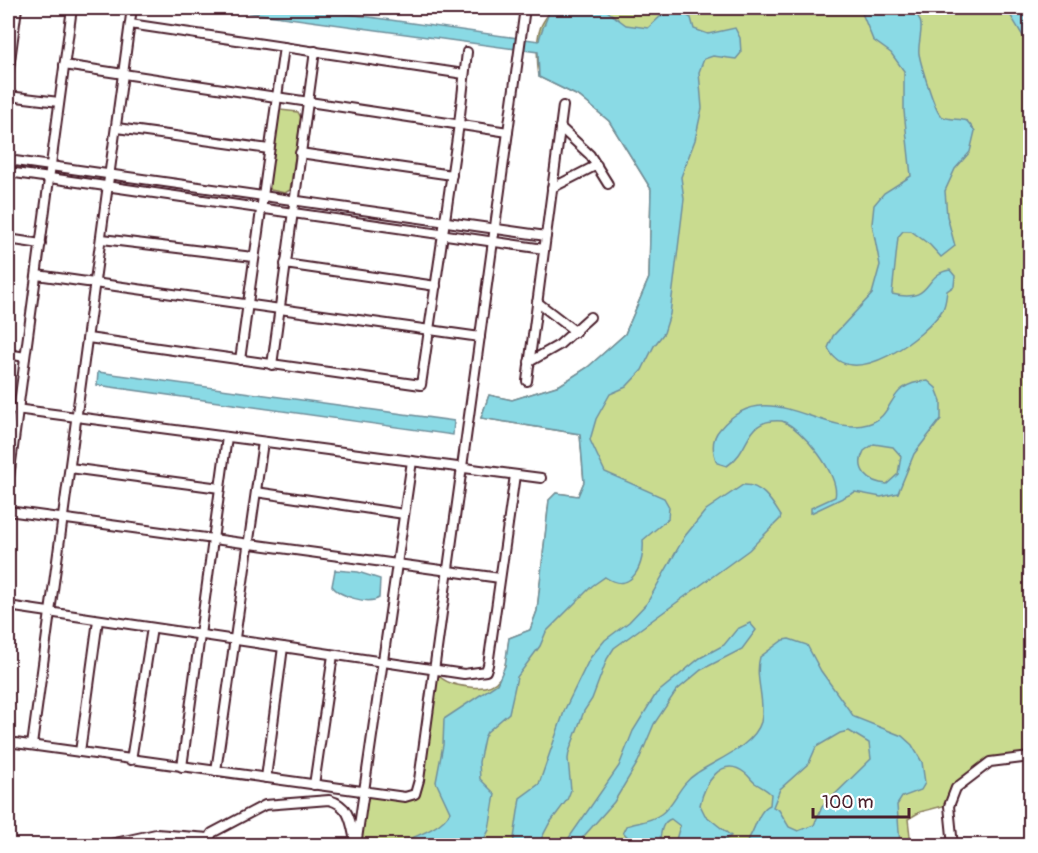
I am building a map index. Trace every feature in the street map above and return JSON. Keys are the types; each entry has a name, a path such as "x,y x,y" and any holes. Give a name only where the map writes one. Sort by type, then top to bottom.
{"street":[{"path":"8,76 10,44 17,8"},
{"path":"8,484 72,8"},
{"path":"8,742 405,797 416,792 525,8"},
{"path":"32,745 110,186 131,15"},
{"path":"130,24 464,74"},
{"path":"240,360 261,195 284,47"},
{"path":"272,365 291,212 315,51"},
{"path":"88,338 421,385 459,124 466,52"},
{"path":"64,65 508,132"},
{"path":"8,96 59,102"},
{"path":"526,381 563,106"},
{"path":"560,127 579,143 597,165 608,184"},
{"path":"117,128 269,149"},
{"path":"300,153 452,175"},
{"path":"8,160 546,236"},
{"path":"552,188 597,165"},
{"path":"8,172 544,249"},
{"path":"8,239 41,244"},
{"path":"102,239 253,257"},
{"path":"285,264 436,286"},
{"path":"36,275 480,337"},
{"path":"537,302 576,332"},
{"path":"529,362 576,332 590,317"},
{"path":"8,354 25,357"},
{"path":"8,408 541,478"},
{"path":"182,766 227,437"},
{"path":"216,771 263,442"},
{"path":"356,846 412,461"},
{"path":"70,468 220,488"},
{"path":"8,606 434,670 464,674 486,671 515,475"},
{"path":"256,492 404,514"},
{"path":"8,511 500,578"},
{"path":"80,752 98,620"},
{"path":"131,760 152,628"},
{"path":"266,778 283,647"},
{"path":"314,784 333,655"},
{"path":"953,846 949,806 956,788 990,762 1030,758"},
{"path":"101,846 156,834 208,842 225,825 265,805 329,800 337,802 350,816 356,846"}],"green space":[{"path":"550,8 1030,8 1030,754 1004,757 979,766 968,773 959,781 947,805 920,812 908,819 911,845 359,846 366,794 414,797 435,673 459,685 481,688 490,686 497,681 504,668 509,638 530,630 537,611 549,500 556,493 578,496 584,482 580,434 481,418 489,395 512,400 560,385 588,367 625,334 649,278 651,189 609,121 580,97 539,77 537,52 539,34"},
{"path":"280,110 298,112 301,118 290,190 285,193 271,190 268,186"}],"water":[{"path":"215,8 306,8 539,41 550,8 603,8 626,25 648,28 662,15 680,11 691,18 694,29 708,34 735,28 740,38 741,53 736,59 713,56 704,59 699,72 702,108 695,140 681,177 684,199 670,314 664,333 654,346 642,370 626,387 610,394 596,419 590,440 605,472 664,498 669,507 668,519 643,540 642,558 635,574 623,582 615,582 605,577 592,586 546,632 540,646 517,677 509,713 487,732 484,738 479,762 480,779 495,794 489,830 481,845 396,845 434,828 450,812 436,782 443,745 444,719 497,684 505,666 509,638 530,630 537,611 549,500 556,493 578,496 584,482 580,434 481,418 489,395 512,400 560,385 588,367 625,334 649,278 651,189 609,121 580,97 539,77 538,52"},
{"path":"860,8 909,8 915,13 921,24 920,59 937,111 946,118 967,121 975,131 970,152 955,169 945,191 947,216 955,246 941,257 930,245 911,231 903,231 898,237 892,294 915,295 935,277 950,270 955,276 954,286 947,291 943,309 921,333 888,356 870,363 853,365 839,361 828,348 833,336 872,294 880,265 872,224 874,205 884,193 911,176 904,111 904,71 891,53 873,40"},
{"path":"1006,8 1030,8 1030,45 1026,41"},
{"path":"98,372 454,421 453,435 97,385"},
{"path":"928,381 936,388 941,401 941,419 914,454 898,493 881,497 855,492 811,513 811,508 835,497 832,477 809,443 800,433 782,421 761,424 754,429 735,459 727,466 717,463 713,450 715,437 720,429 738,413 756,407 775,406 832,423 850,426 868,424 884,414 904,387","holes":["874,444 893,447 901,456 898,474 887,484 869,478 862,470 861,458 864,451"]},
{"path":"743,485 756,487 766,495 781,516 780,519 749,550 614,648 607,659 592,699 584,711 569,752 571,790 567,800 549,824 538,845 513,845 520,798 539,784 565,709 590,658 605,640 629,622 647,603 685,536 706,510"},
{"path":"335,570 358,572 380,579 379,598 361,600 336,590 332,586"},
{"path":"750,623 756,630 742,649 701,670 676,691 654,724 638,762 614,802 576,845 564,845 619,766 633,731 656,694 700,658 724,645 737,629"},
{"path":"789,639 807,645 821,671 854,717 902,736 912,745 922,762 925,783 921,790 902,797 897,805 900,845 835,846 824,843 744,845 762,812 770,805 771,794 745,773 728,767 715,774 705,789 700,805 705,815 731,836 717,845 665,845 635,845 623,832 626,826 657,817 666,810 691,778 734,752 757,731 762,714 758,673 760,657 783,640","holes":["849,731 869,743 871,759 822,807 814,825 798,831 789,827 779,810 773,807 780,789 809,763 816,747 840,733","671,819 680,826 675,843 665,845 660,840 662,827 668,820"]}],"waterway":[{"path":"340,846 341,842"}]}
